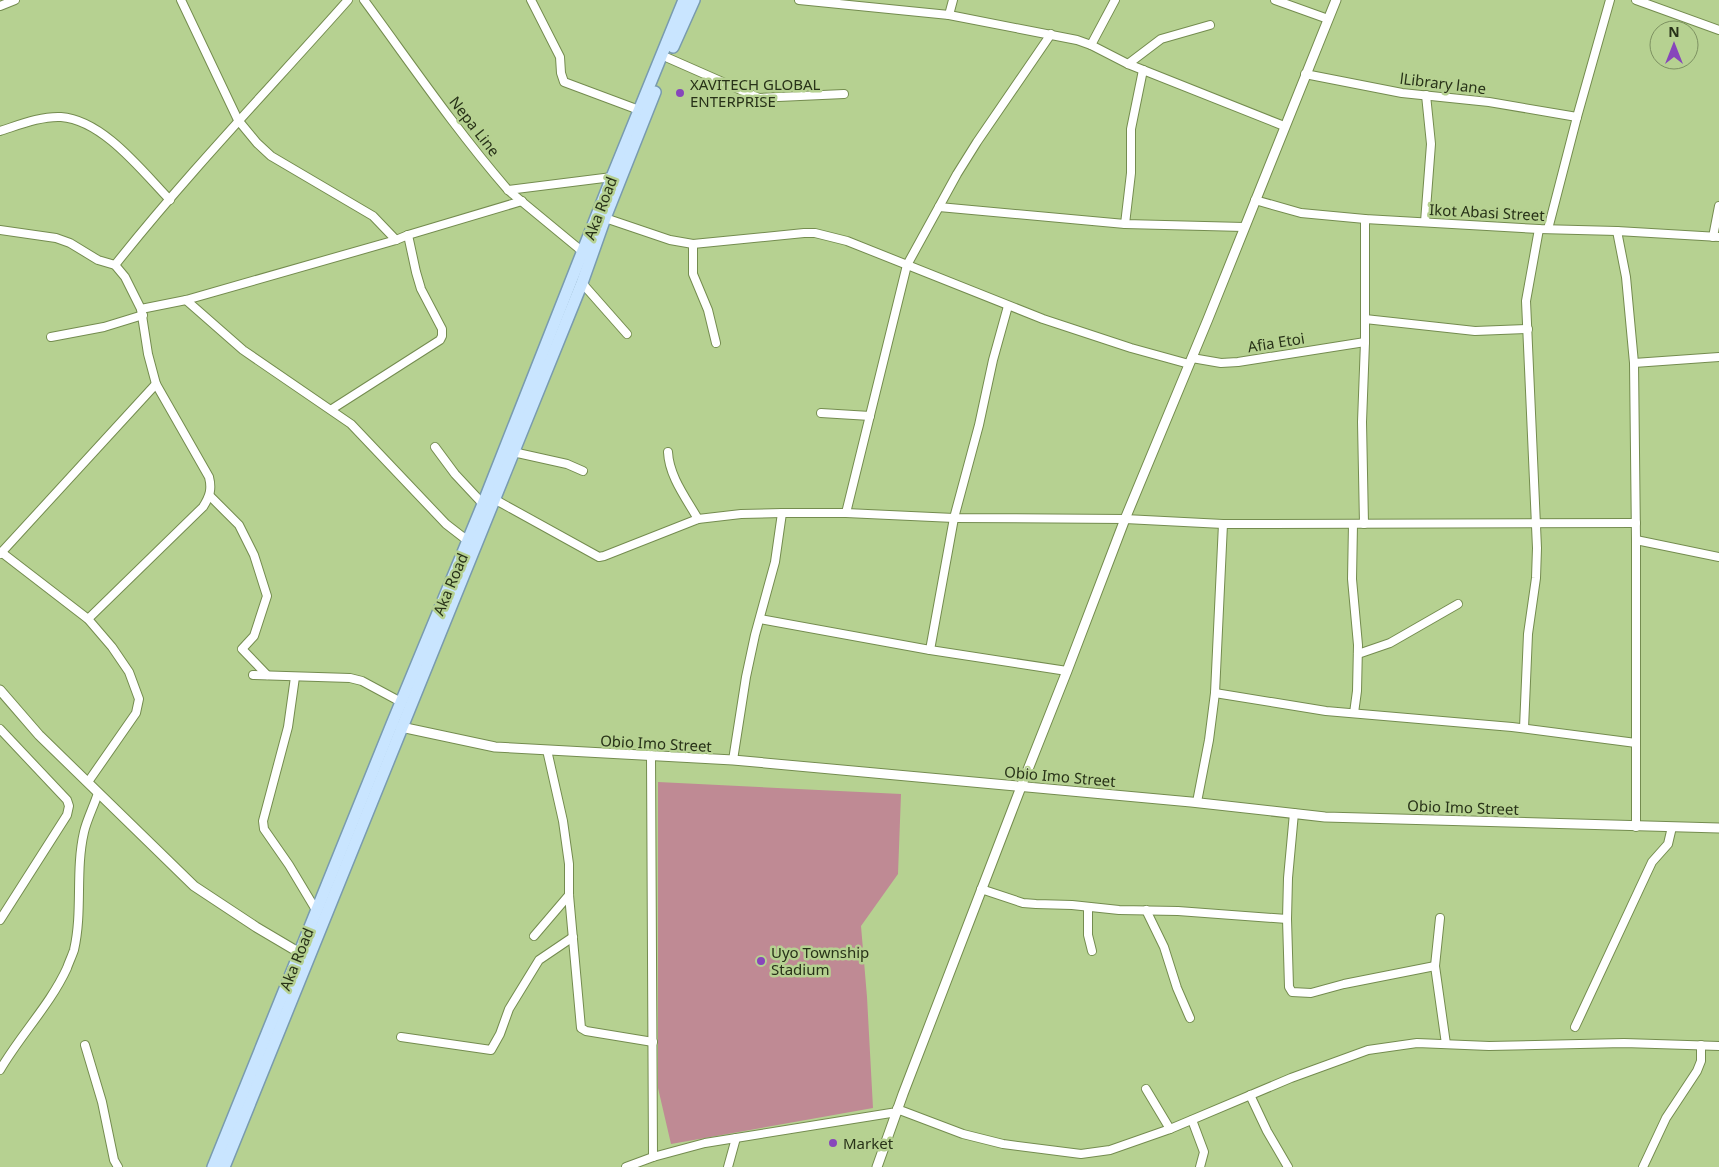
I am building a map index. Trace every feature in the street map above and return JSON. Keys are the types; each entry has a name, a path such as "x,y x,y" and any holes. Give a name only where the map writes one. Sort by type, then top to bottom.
{"main road":[{"name":"Aka Road","path":"213,1167 261,1050 401,727 489,501 582,252 684,0"},
{"name":"Aka Road","path":"224,1167 303,955 316,910 468,541 514,452 582,283 605,218 668,58 694,0"}],"street":[{"path":"0,6 15,0"},
{"path":"181,0 238,120 257,143 271,156 373,216 396,240"},
{"path":"115,265 238,120 348,0"},
{"name":"Nepa Line","path":"364,0 468,142 508,190 582,252"},
{"path":"531,0 560,57 564,82 639,110"},
{"path":"799,0 949,15 1052,34 1091,45 1128,64 1284,126"},
{"path":"949,15 953,0"},
{"path":"1091,45 1115,0"},
{"path":"1275,0 1328,19"},
{"path":"877,1167 897,1109 1021,786 1068,671 1125,519 1336,0"},
{"path":"1548,229 1610,0"},
{"path":"1636,0 1719,30"},
{"path":"1128,64 1161,39 1210,25"},
{"path":"846,513 907,265 977,142 1052,34"},
{"path":"668,58 759,98 844,94"},
{"path":"1125,224 1131,173 1131,129 1143,70"},
{"name":"lLibrary lane","path":"1305,74 1402,93 1489,102 1577,117"},
{"path":"1425,222 1431,144 1426,95"},
{"path":"0,131 33,121 60,117 81,121 113,142 170,200"},
{"path":"508,190 612,177"},
{"path":"51,337 104,327 142,312 396,240 522,200"},
{"name":"Ikot Abasi Street","path":"1255,200 1302,213 1365,219 1716,237"},
{"path":"939,206 1125,224 1244,226"},
{"path":"1716,237 1719,206"},
{"name":"Afia Etoi","path":"605,218 670,240 692,244 815,233 847,241 1043,319 1096,336 1190,361 1238,362 1365,342"},
{"path":"1364,524 1362,422 1365,342 1365,219"},
{"path":"1524,728 1528,634 1536,578 1537,548 1527,290 1539,228"},
{"path":"0,230 56,238 70,243 98,260 115,265 125,277 142,312 148,354 156,384 209,477 211,485 210,496 203,507 88,619"},
{"path":"1617,231 1626,277 1634,363 1636,827"},
{"path":"332,409 440,340 442,336 442,329 421,289 408,235"},
{"path":"692,244 693,274 708,310 716,343"},
{"path":"582,283 626,334"},
{"path":"186,300 243,350 332,409 351,424 446,524 468,541"},
{"path":"930,650 954,518 1008,306"},
{"path":"1365,319 1475,331 1528,329"},
{"path":"1634,363 1719,357"},
{"path":"88,782 136,713 138,699 129,672 112,647 88,619 1,553 156,384"},
{"path":"821,413 870,416"},
{"path":"435,447 455,474 489,501 599,557 698,520 741,514 846,513 954,518 1125,519 1223,524 1636,523"},
{"path":"514,452 567,464 583,471"},
{"path":"668,452 669,464 677,483 698,520"},
{"path":"210,496 240,525 257,563 267,596 254,636 242,649 267,675"},
{"path":"733,760 746,676 775,562 782,513"},
{"path":"1197,802 1209,740 1215,693 1223,524"},
{"path":"1353,524 1352,579 1358,654 1357,691 1354,713"},
{"path":"1636,540 1719,557"},
{"path":"1358,654 1390,643 1458,604"},
{"path":"760,620 930,650 1068,671"},
{"path":"253,674 362,680 401,702"},
{"path":"295,676 288,727 263,821 264,829 289,865 316,910"},
{"path":"0,690 39,735 194,886 256,928 303,955"},
{"path":"1215,693 1326,711 1524,728 1636,743"},
{"name":"Obio Imo Street","path":"401,727 495,747 733,760 1197,802 1325,817 1719,828"},
{"path":"0,729 67,800 68,806 67,815 0,920"},
{"path":"547,750 563,821 570,864 569,894 581,1028 653,1042"},
{"path":"650,756 653,1157"},
{"path":"0,1070 10,1052 47,1003 62,979 74,952 78,928 81,854 84,831 98,793"},
{"path":"1294,813 1288,878 1287,919 1289,987 1292,992 1311,993 1344,984 1435,966"},
{"path":"1575,1026 1652,862 1669,841 1672,827"},
{"path":"982,889 1023,903 1287,919"},
{"path":"534,936 569,894"},
{"path":"1088,907 1088,935 1092,952"},
{"path":"1146,910 1164,948 1177,988 1190,1018"},
{"path":"1440,918 1435,966 1446,1044"},
{"path":"401,1037 490,1050 500,1034 509,1009 539,960 573,937"},
{"path":"897,1109 963,1134 1003,1144 1081,1154 1110,1150 1170,1129 1291,1078 1368,1050 1418,1043 1489,1046 1624,1043 1719,1046"},
{"path":"85,1045 102,1102 114,1160 118,1167"},
{"path":"1643,1167 1666,1118 1697,1071 1701,1061 1701,1045"},
{"path":"1146,1089 1170,1129"},
{"path":"1250,1095 1288,1167"},
{"path":"626,1167 653,1157 705,1143 897,1112 897,1109"},
{"path":"1192,1120 1204,1152 1200,1167"},
{"path":"728,1167 736,1138"}],"shaded area":[{"name":"Uyo Township Stadium","path":"658,782 901,794 898,874 861,926 873,1108 671,1144 658,1088"}],"place":[{"name":"XAVITECH GLOBAL ENTERPRISE","path":"680,93"},
{"name":"Uyo Township Stadium","path":"761,961"},
{"name":"Market","path":"833,1143"}]}
